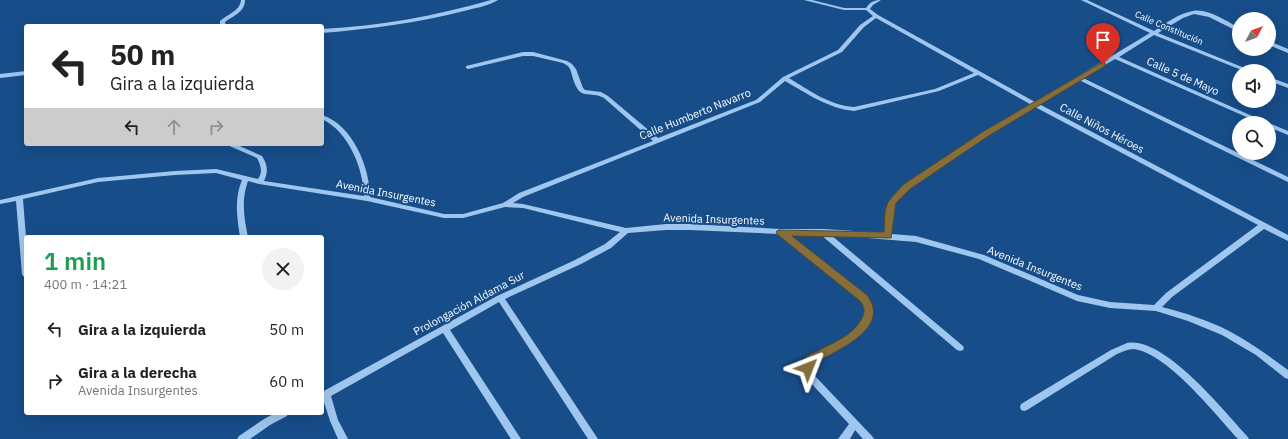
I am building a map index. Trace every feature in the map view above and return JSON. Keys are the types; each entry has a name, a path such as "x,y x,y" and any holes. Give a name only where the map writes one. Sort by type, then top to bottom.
{"street":[{"path":"222,24 222,22 242,7 243,0"},
{"path":"324,31 356,29 426,19 496,0"},
{"path":"806,0 844,9 867,9 871,4 879,0"},
{"name":"Calle Constitución","path":"1083,0 1156,34 1232,64"},
{"name":"Calle Niños Héroes","path":"867,9 876,16 1034,104 1288,238"},
{"path":"888,236 892,202 907,186 1034,104 1156,34 1184,15 1195,12 1205,14 1232,27"},
{"name":"Calle Humberto Navarro","path":"505,204 521,195 758,101 785,78 840,51 862,26 876,16"},
{"path":"1276,47 1288,51"},
{"path":"468,67 523,54 533,54 565,62 573,69 580,89 584,92 599,93 606,97 657,141"},
{"name":"Calle 5 de Mayo","path":"1115,57 1249,116"},
{"path":"0,76 24,73"},
{"path":"785,78 832,106 842,109 854,109 937,90 979,74"},
{"path":"1078,78 1288,180"},
{"path":"1276,82 1288,86"},
{"path":"324,118 346,135 366,177 368,199"},
{"path":"1276,128 1288,133"},
{"path":"234,146 260,157 265,170 264,177 259,182"},
{"name":"Avenida Insurgentes","path":"0,202 98,180 216,171 259,182 368,199 444,216 463,216 505,204 523,206 626,232 666,227 690,227 781,232 824,232 916,239 981,258 1077,298 1110,305 1156,308 1190,318 1225,333 1259,353 1288,375"},
{"path":"244,235 239,210 240,191 246,179"},
{"path":"19,198 24,252"},
{"path":"1156,308 1168,295 1264,225"},
{"name":"Prolongación Aldama Sur","path":"324,395 500,298 578,262 608,246 626,232"},
{"path":"781,232 864,298 869,305 870,314 854,337 808,362 808,368 812,378 869,439"},
{"path":"824,232 960,348"},
{"path":"500,298 593,439"},
{"path":"445,329 516,439"},
{"path":"1024,408 1114,352 1125,347 1134,346 1155,355 1175,368 1244,439"},
{"path":"324,395 343,439"},
{"path":"242,439 280,415"},
{"path":"843,439 846,437 854,423"}],"route":[{"path":"808,368 808,362 813,358 854,337 870,314 869,305 864,298 781,232 824,232 888,236 892,202 907,186 987,133 1103,64"}]}
